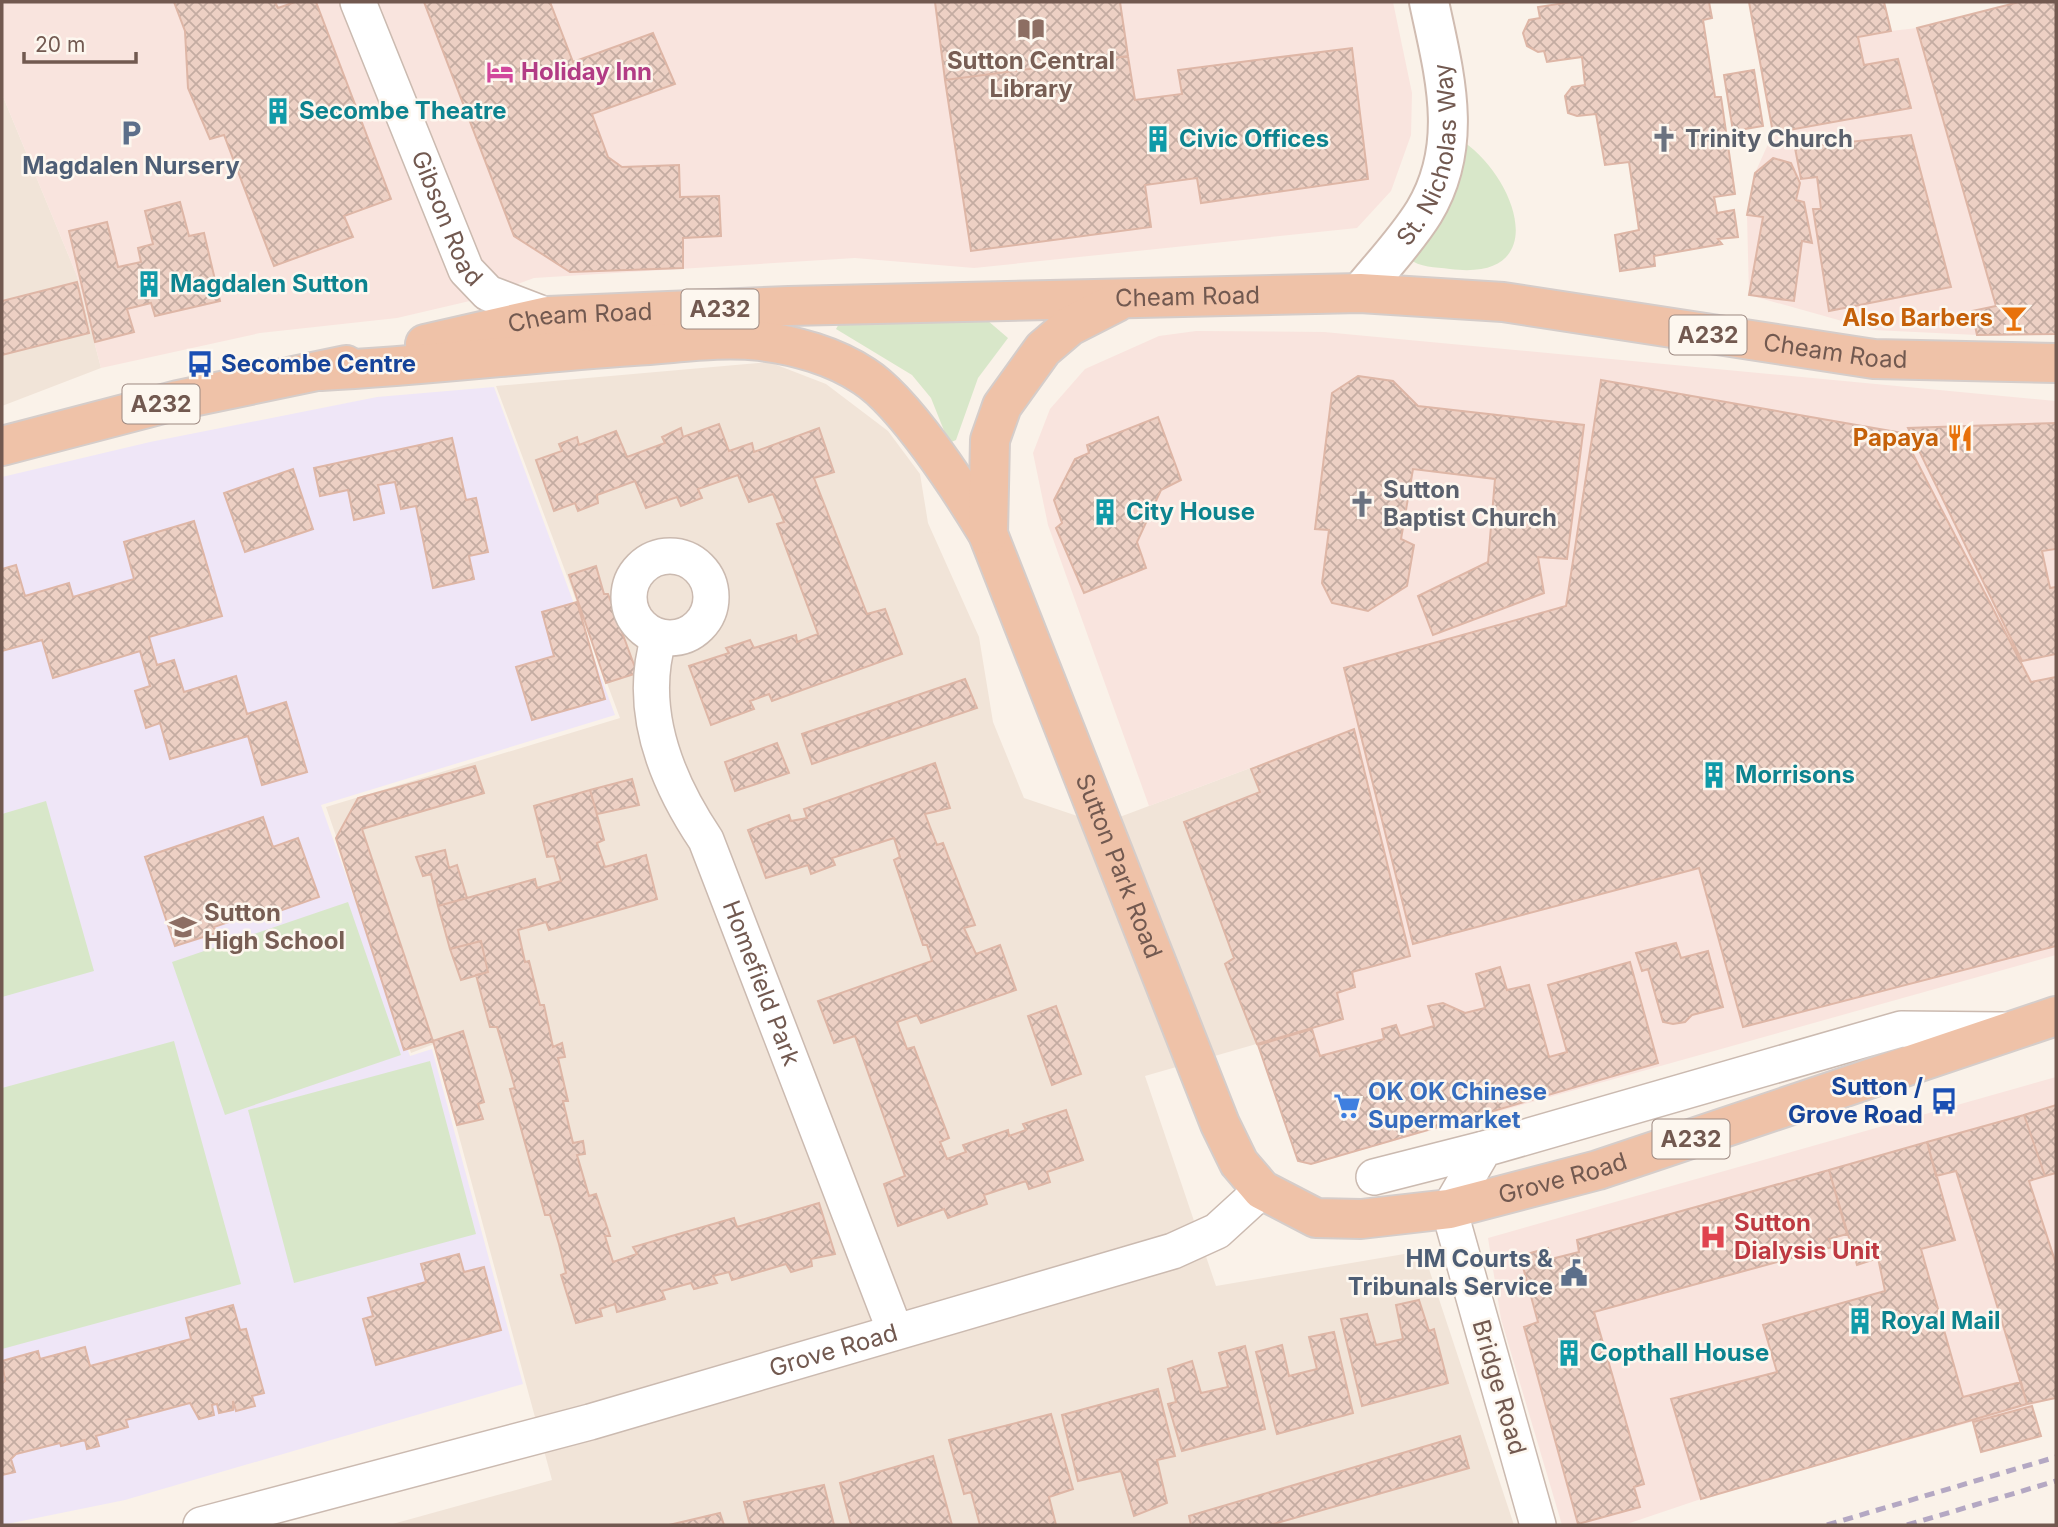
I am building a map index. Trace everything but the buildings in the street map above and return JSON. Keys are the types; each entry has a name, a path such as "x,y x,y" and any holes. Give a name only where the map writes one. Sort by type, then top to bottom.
{"highway":[{"name":"Cheam Road","path":"2,446 178,400 321,372 398,350 548,316 789,306 1360,293 1503,302 1874,359 2056,363"},
{"name":"Sutton Park Road","path":"988,534 990,440 1002,406 1021,376 1052,341 1070,326 1125,298"},
{"name":"Cheam Road","path":"321,372 695,342 757,341 792,346"},
{"name":"Sutton Park Road","path":"792,346 829,358 866,376 900,411 950,474 988,534 1220,1124 1239,1163 1262,1191"},
{"name":"Grove Road","path":"1262,1191 1316,1218 1361,1219 1449,1209 1598,1170 2056,1016"}],"main road":[{"name":"St. Nicholas Way","path":"1360,293 1424,212 1447,144 1449,100 1429,2"}],"street":[{"name":"Gibson Road","path":"358,2 466,271 488,293 548,316"},
{"name":"Homefield Park","path":"659,637 650,665 650,711 658,745 687,813 706,840 895,1331"},
{"name":"Grove Road","path":"1374,1177 1484,1149 1901,1029 2015,1030"},
{"path":"1757,1117 1773,1065"},
{"name":"Grove Road","path":"1449,1209 1484,1149"},
{"name":"Grove Road","path":"201,1525 590,1422 1173,1251 1217,1231 1262,1191"},
{"name":"Bridge Road","path":"1449,1209 1538,1525"}],"shaded area":[{"path":"2,2 1393,2 1412,93 1411,135 1391,191 1357,228 974,268 855,258 534,278 474,300 397,318 260,333 101,368 77,276 2,94"},
{"path":"1749,2 1884,2 1891,31 1917,28 2019,2 2056,2 2056,334 1977,335 1874,330 1749,295 1747,215 1755,173 1773,133"},
{"path":"2,94 77,276 101,368 2,406"},
{"path":"1196,331 1324,332 2056,401 2056,955 1311,1164 1298,1161 1258,1045 1343,1020 1337,993 1354,987 1352,972 1410,956 1354,729 1149,806 1048,525 1033,453 1050,409 1085,369 1159,336"},
{"path":"769,362 826,384 888,431 920,474 928,523 979,637 993,722 1024,798 1101,824 1354,729 1410,956 1352,972 1355,987 1343,1019 1145,1076 1216,1286 1410,1253 1426,1260 1514,1525 389,1525 552,1480 434,1044 411,1053 326,807 620,718 496,386"},
{"name":"Sutton High School","path":"494,387 615,715 321,805 410,1056 432,1049 523,1384 125,1500 2,1525 2,477 150,442 377,397"},
{"path":"2056,1077 2056,1398 1701,1499 1624,1525 1562,1525 1501,1319 1488,1238"}],"green space":[{"path":"1464,142 1483,159 1499,179 1510,202 1515,224 1514,244 1503,260 1482,269 1450,269 1418,264 1408,258"},
{"path":"987,320 1008,338 978,378 956,440 949,443 931,398 912,375 836,329 840,322"},
{"path":"46,801 94,971 2,997 2,814"},
{"path":"348,902 401,1055 225,1115 172,962"},
{"path":"174,1041 241,1284 2,1349 2,1088"},
{"path":"430,1061 476,1234 294,1283 248,1110"}],"railway":[{"path":"1827,1525 2056,1457"},
{"path":"1907,1525 2056,1481"}],"place":[{"name":"Sutton Central Library","path":"1031,29"},
{"name":"Holiday Inn","path":"500,72"},
{"name":"Secombe Theatre","path":"278,111"},
{"name":"Magdalen Nursery","path":"131,133"},
{"name":"Civic Offices","path":"1158,139"},
{"name":"Trinity Church","path":"1664,139"},
{"name":"Magdalen Sutton","path":"149,284"},
{"name":"Also Barbers","path":"2014,318"},
{"name":"Secombe Centre","path":"200,364"},
{"name":"Papaya","path":"1960,438"},
{"name":"Sutton Baptist Church","path":"1362,504"},
{"name":"City House","path":"1105,512"},
{"name":"Morrisons","path":"1714,775"},
{"name":"Sutton High School","path":"183,927"},
{"name":"Sutton / Grove Road","path":"1944,1101"},
{"name":"OK OK Chinese Supermarket","path":"1347,1106"},
{"name":"Sutton Dialysis Unit","path":"1713,1237"},
{"name":"HM Courts & Tribunals Service","path":"1574,1273"},
{"name":"Royal Mail","path":"1860,1321"},
{"name":"Copthall House","path":"1569,1353"}]}
